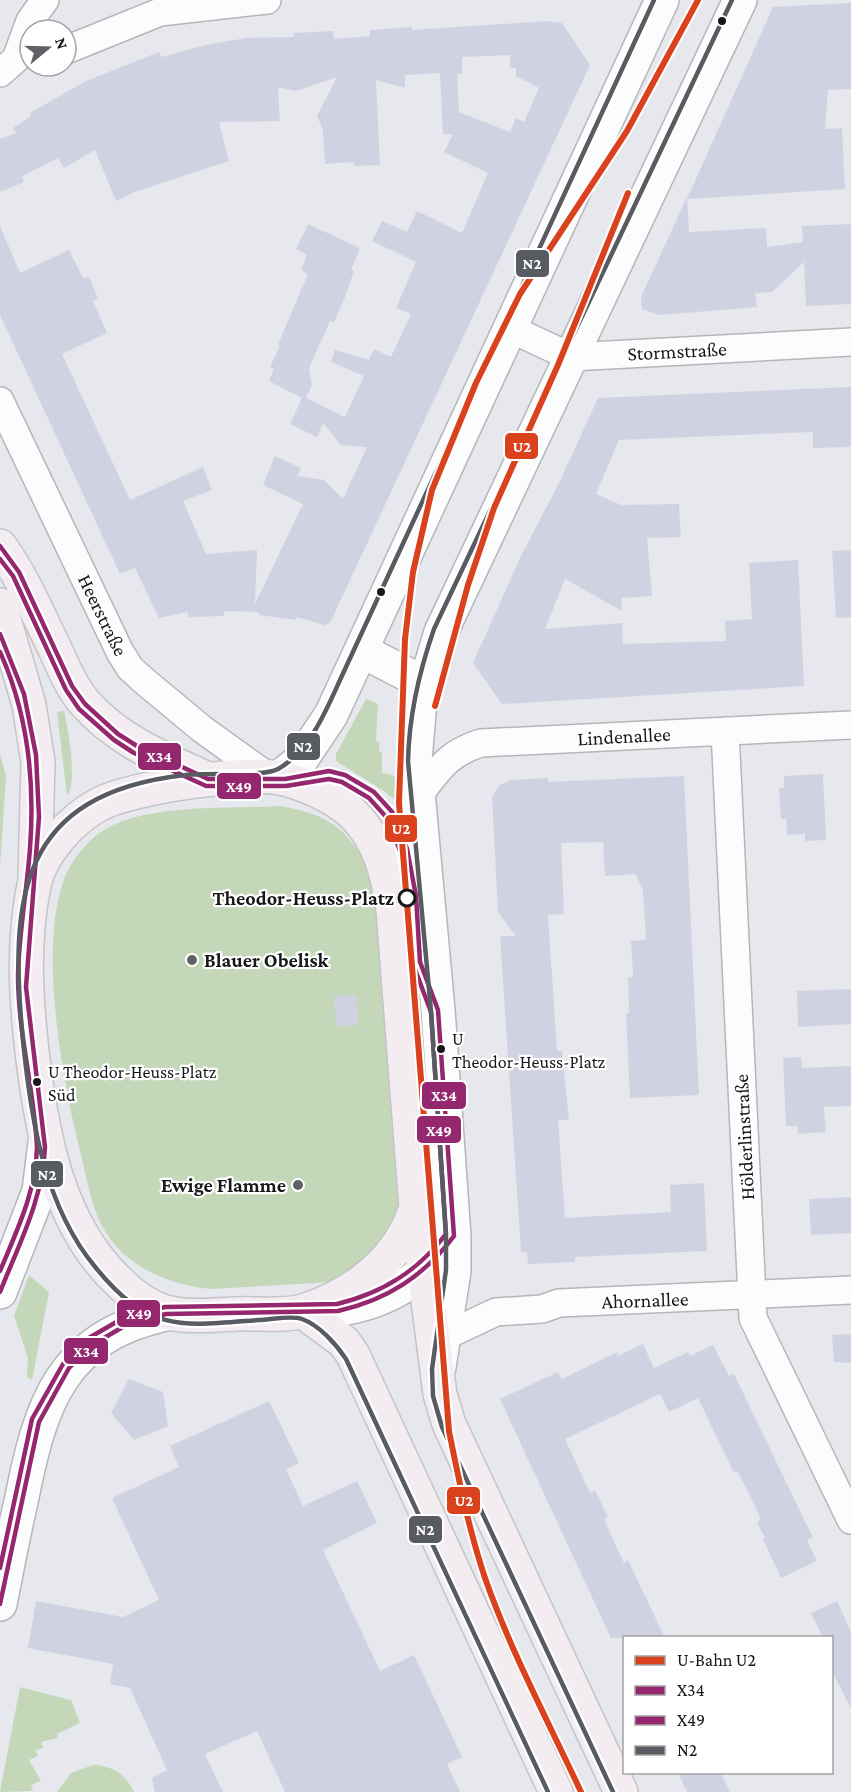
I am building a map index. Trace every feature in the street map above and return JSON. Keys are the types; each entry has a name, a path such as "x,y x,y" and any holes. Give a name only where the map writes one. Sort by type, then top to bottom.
{"main road":[{"path":"275,778 301,760 318,737 362,651 662,0"},
{"path":"439,1369 446,1336 454,1236 415,760 417,725 424,683 441,632 740,0"},
{"path":"0,546 19,572 72,686 85,704 118,734 137,746 208,779"},
{"path":"0,605 29,705 38,762 34,881 28,923 26,990 45,1143 73,1215 93,1251 120,1284 151,1307 166,1314"},
{"path":"0,634 16,664"},
{"path":"362,651 424,683"},
{"path":"34,881 44,859 63,834 80,817 102,803 144,791 208,779 275,778 333,798 353,814 376,846 389,880 416,1207 439,1369 440,1394 449,1424 621,1792"},
{"path":"0,1292 39,1191 45,1143"},
{"path":"303,1311 356,1285 382,1266 404,1238 416,1207"},
{"path":"0,1604 31,1450 39,1422 54,1391 69,1368 105,1336 128,1324 166,1314 198,1316 338,1311 366,1304 406,1285 425,1270 454,1236"},
{"path":"303,1311 344,1342 353,1355 556,1792"}],"street":[{"path":"15,63 30,21 45,0"},
{"path":"78,43 139,8 181,8 267,0"},
{"name":"Stormstraße","path":"509,328 571,357 851,342"},
{"name":"Heerstraße","path":"0,401 124,660 143,680 202,729 275,778"},
{"name":"Lindenallee","path":"419,795 445,761 461,749 481,743 851,725"},
{"name":"Hölderlinstraße","path":"724,731 753,1318 851,1520"},
{"name":"Ahornallee","path":"446,1336 496,1312 542,1309 559,1303 851,1290"}],"green space":[{"path":"366,699 378,704 376,741 380,742 379,752 382,752 382,773 405,778 403,807 384,791 336,761 336,754"},
{"path":"64,711 72,768 72,780 67,796 57,712"},
{"path":"0,754 6,776 0,868"},
{"path":"280,806 316,815 340,830 359,852 377,884 400,1206 397,1224 376,1257 332,1282 211,1289 196,1287 152,1273 126,1256 115,1246 97,1215 74,1125 61,1054 53,977 53,940 57,906 65,877 75,859 93,838 115,824 160,812"},
{"path":"29,1275 49,1292 32,1380 27,1377 28,1358 14,1316"},
{"path":"20,1687 71,1700 80,1723 57,1734 57,1738 41,1742 43,1748 35,1750 38,1756 29,1760 41,1781 31,1785 33,1791 0,1792"},
{"path":"93,1765 100,1765 118,1772 134,1792 57,1792 71,1773"}],"building":[{"path":"851,3 851,89 828,90 825,129 842,128 845,189 687,199 773,7"},
{"path":"548,21 562,23 590,65 330,623 324,625 297,617 296,620 259,615 259,612 224,611 224,616 189,617 187,612 159,618 135,568 120,574 0,315 0,226 20,273 69,250 83,278 89,277 98,298 93,301 107,333 62,354 130,500 203,467 212,490 183,501 206,554 257,550 255,604 303,504 263,485 275,456 301,468 297,476 324,480 343,499 367,447 341,445 323,423 317,437 290,424 302,398 269,381 274,369 270,367 280,346 278,344 308,274 301,270 307,255 296,249 308,224 360,248 351,270 354,271 345,297 334,322 330,321 309,368 312,385 306,398 345,417 364,376 331,362 335,350 369,360 374,349 391,357 411,314 396,308 416,262 372,241 382,221 407,232 417,211 462,233 488,173 444,152 453,134 443,134 440,73 405,75 405,88 376,80 380,165 354,166 354,162 325,164 323,130 317,116 337,77 296,91 278,87 280,121 219,122 229,161 135,192 116,201 95,150 64,168 58,158 22,176 24,182 0,192 0,139 16,133 13,128 31,116 30,113 86,81 159,52 161,57 210,44 247,38 294,37 294,33 333,31 334,39 370,36 370,30 412,27 412,30","holes":["510,55 510,68 516,68 516,76 539,88 524,122 516,118 510,132 459,112 457,74 462,74 462,57"]},
{"path":"687,197 689,232 766,228 767,247 803,242 802,226 851,224 851,304 806,306 804,262 772,292 755,293 757,307 660,315 642,309 641,297"},
{"path":"851,387 851,447 813,448 813,432 619,440 596,494 621,505 679,504 681,537 647,538 652,596 621,598 622,611 565,579 545,629 622,623 623,644 726,641 725,621 752,619 749,563 798,560 804,686 502,704 473,663 520,558 560,481 598,398"},
{"path":"851,550 851,617 836,618 832,551"},
{"path":"823,774 826,840 805,841 805,834 787,835 786,819 781,819 779,788 784,788 784,776"},
{"path":"684,776 699,1095 630,1098 626,1013 629,1013 628,978 633,977 631,941 646,940 643,890 635,874 605,876 603,842 561,843 564,914 548,915 557,1051 562,1051 569,1120 558,1120 565,1218 671,1212 670,1185 704,1183 707,1251 575,1257 575,1262 528,1264 527,1252 521,1252 500,936 516,936 498,912 492,797 500,785 511,780 548,778 548,782"},
{"path":"851,989 851,1024 798,1027 797,991"},
{"path":"356,995 358,1025 336,1026 334,996"},
{"path":"801,1057 802,1068 851,1066 851,1106 824,1107 826,1132 798,1134 797,1126 786,1126 783,1058"},
{"path":"851,1197 851,1233 811,1235 809,1199"},
{"path":"851,1334 851,1363 834,1362 832,1335"},
{"path":"643,1344 654,1368 688,1352 690,1356 713,1345 729,1376 734,1374 813,1538 807,1540 817,1561 781,1578 763,1539 765,1538 757,1522 761,1520 750,1495 737,1471 734,1473 698,1398 669,1412 660,1394 565,1439 590,1493 595,1490 608,1517 604,1519 614,1542 624,1563 628,1560 664,1636 611,1638 500,1399 558,1372 562,1379 617,1352 618,1356"},
{"path":"129,1379 163,1392 168,1426 134,1440 111,1413"},
{"path":"269,1401 299,1463 286,1469 303,1506 357,1481 377,1523 323,1550 380,1671 414,1655 462,1757 447,1764 460,1792 285,1792 257,1731 205,1754 223,1792 155,1792 152,1778 167,1770 130,1688 110,1684 113,1664 28,1648 36,1601 123,1617 159,1600 112,1498 179,1467 170,1446"},
{"path":"837,1601 851,1632 851,1709 833,1673 833,1636 822,1636 811,1613"},
{"path":"678,1774 721,1774 730,1792 687,1792"}],"metro line":[{"name":"U2","path":"581,1792 495,1606 469,1524 449,1431 399,803 405,639 413,572 432,490 476,383 520,294 627,131 698,0"},
{"name":"U2","path":"435,706 468,585 494,508 558,365 628,193"}],"transit line":[{"name":"N2","path":"548,1792 346,1359 337,1347 315,1326 297,1318 208,1324 168,1321 151,1315 115,1289 78,1244 52,1189 30,1101 19,989 19,942 24,899 36,862 57,830 87,804 130,786 185,775 248,774 271,771 289,762 308,742 329,705 654,0"},
{"name":"N2","path":"613,1792 442,1427 433,1396 432,1369 446,1270 446,1236 431,1011 408,761 410,727 424,661 434,629 732,0"},
{"name":"X34","path":"0,546 19,572 72,686 85,704 118,734 137,746 208,779 285,779 329,771 345,775 374,792 395,815 407,849 416,896 420,962 438,1010 454,1236 417,1274 388,1293 356,1306 338,1311 166,1314 128,1324 92,1345 69,1368 39,1422 0,1604"},
{"name":"X49","path":"0,559 13,576 66,690 79,709 114,740 134,753 206,786 286,786 329,779 342,782 369,798 388,819 400,851 409,897 413,964 431,1012 446,1234 424,1259 398,1279 370,1294 337,1304 165,1307 125,1317 87,1339 63,1364 32,1419 0,1568"},
{"name":"X34","path":"0,634 24,694 36,755 39,817 26,987 45,1147 35,1203 0,1292"},
{"name":"X49","path":"0,652 17,699 30,773 30,848 18,975 37,1147 36,1164 29,1195 0,1271"}],"place":[{"name":"Theodor-Heuss-Platz","path":"407,898"},
{"name":"Blauer Obelisk","path":"192,960"},
{"name":"U Theodor-Heuss-Platz","path":"441,1049"},
{"name":"U Theodor-Heuss-Platz Süd","path":"37,1082"},
{"name":"Ewige Flamme","path":"298,1185"}]}
